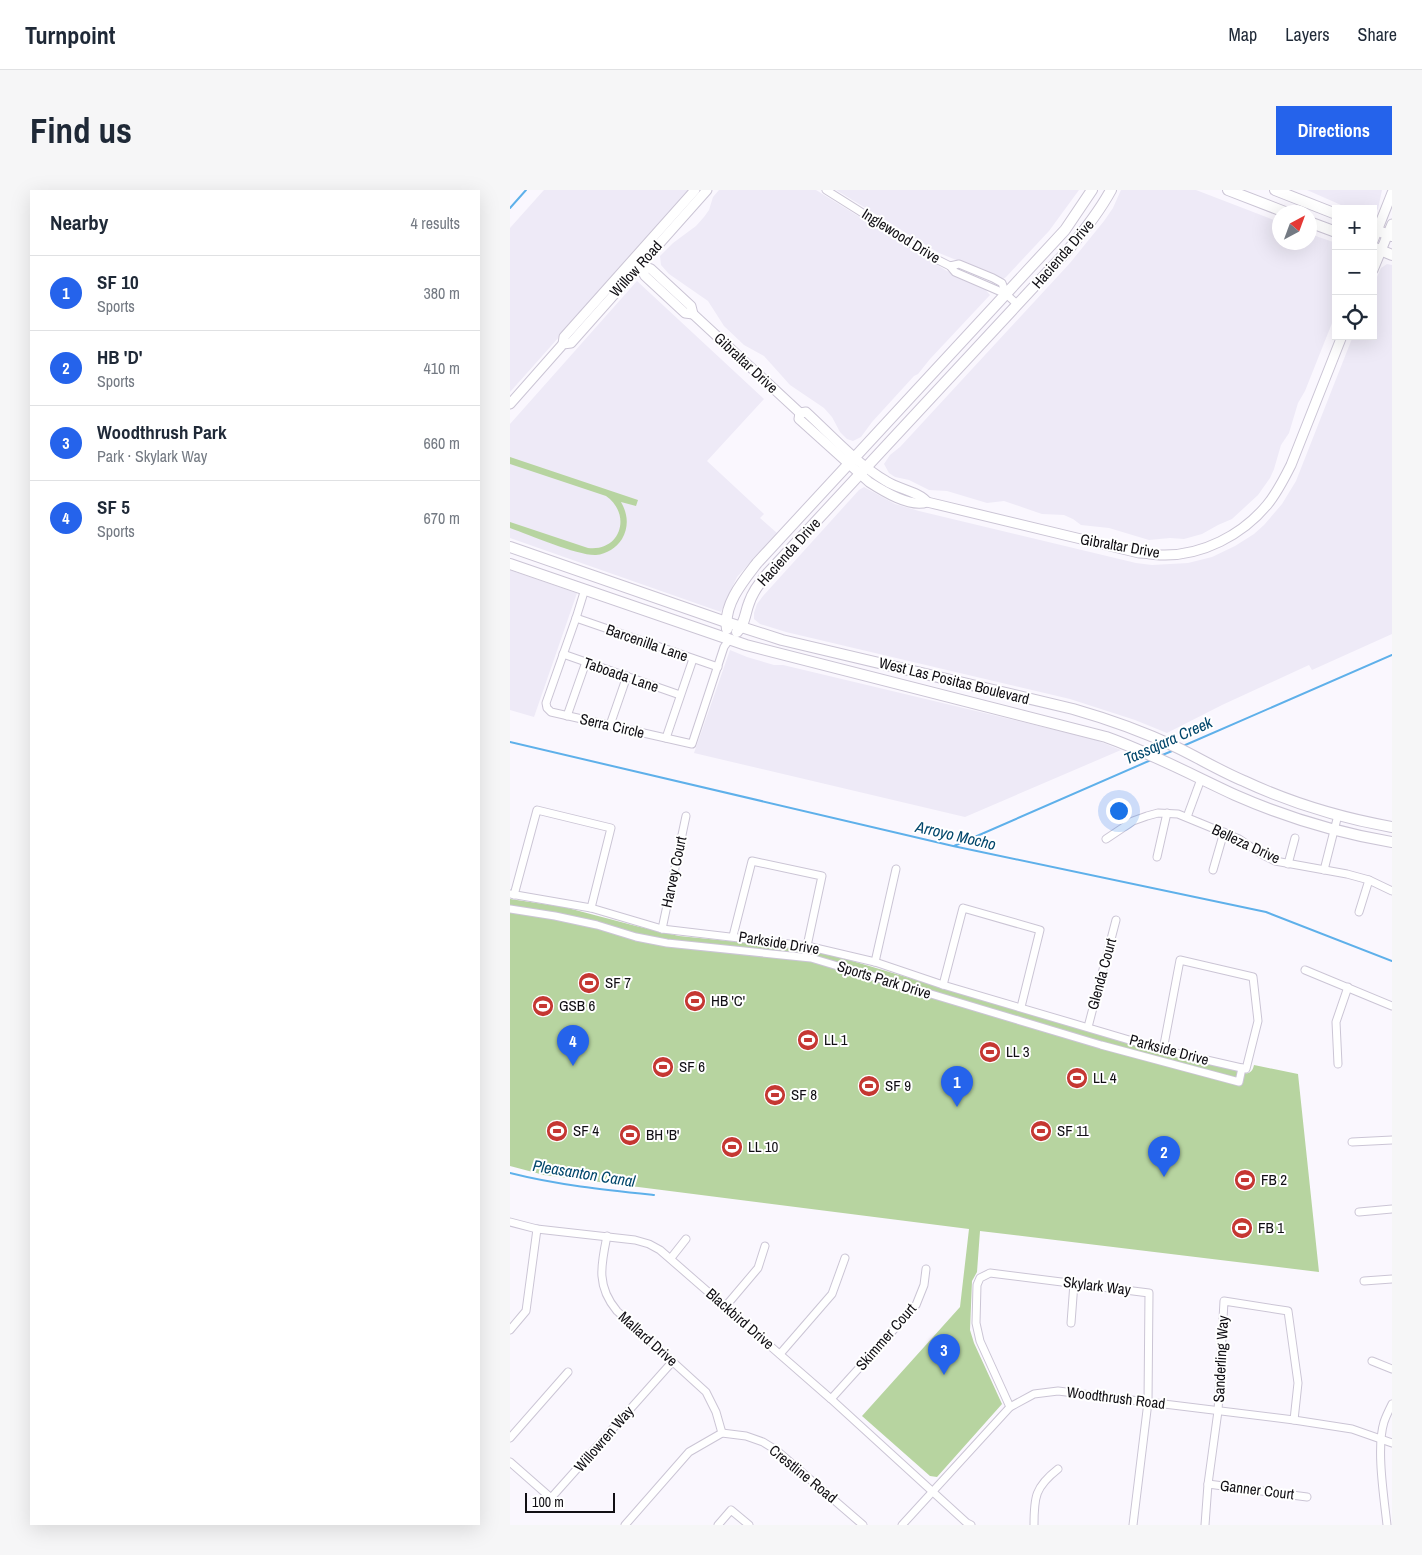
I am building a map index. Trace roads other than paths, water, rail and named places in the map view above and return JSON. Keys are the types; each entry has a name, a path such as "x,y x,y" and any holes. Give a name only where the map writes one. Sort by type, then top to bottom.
{"main road":[{"name":"Hacienda Drive","path":"729,640 726,622 729,609 745,578 1064,230 1092,190"},
{"name":"Hacienda Drive","path":"729,640 742,627 756,586 1018,305 1088,227 1111,190"},
{"path":"1228,190 1272,207"},
{"path":"1275,190 1332,212"},
{"path":"1317,225 1332,230"},
{"path":"1377,249 1392,255"},
{"name":"West Las Positas Boulevard","path":"510,548 782,640 1073,709 1126,725 1194,756 1244,782 1287,800 1338,815 1392,826"},
{"name":"West Las Positas Boulevard","path":"510,564 729,640 777,654 1106,737 1150,754 1281,814 1334,830 1392,842"}],"street":[{"name":"Willow Road","path":"510,404 563,344 571,343 695,190"},
{"name":"Willow Road","path":"636,262 707,190"},
{"name":"Inglewood Drive","path":"826,190 936,259 950,266 959,264 993,278 1002,284 1006,294 1018,305"},
{"path":"1377,249 1392,193"},
{"path":"1383,232 1392,224"},
{"name":"Gibraltar Drive","path":"636,262 645,276 678,307 685,313 693,314 800,413 806,412 863,470 869,482 894,496 913,503 921,504 927,502 1139,553 1176,554 1199,549 1221,541 1251,522 1268,505 1281,486 1291,465 1340,340"},
{"name":"Serra Circle","path":"585,589 546,703 547,708 551,712 692,744 724,648 729,640"},
{"name":"Barcenilla Lane","path":"576,618 718,667"},
{"name":"Taboada Lane","path":"563,654 680,695"},
{"path":"666,738 693,659"},
{"path":"567,716 586,662"},
{"path":"610,725 627,676"},
{"path":"1187,817 1201,779"},
{"path":"512,894 537,810 611,828 591,908"},
{"path":"1157,857 1167,813"},
{"name":"Belleza Drive","path":"1106,839 1133,821 1147,816 1167,813 1187,817 1224,832 1239,839 1263,855 1288,864 1369,880 1392,891"},
{"path":"1324,870 1338,815"},
{"name":"Harvey Court","path":"662,929 686,816"},
{"path":"1213,870 1224,832"},
{"path":"1288,864 1295,838"},
{"path":"733,936 752,861 822,876 807,946"},
{"path":"875,962 896,869"},
{"path":"1359,912 1369,880"},
{"name":"Parkside Drive","path":"512,894 591,908 662,929 807,946 875,962 943,985 1163,1050 1244,1069"},
{"path":"943,985 963,908 1040,930 1021,1007"},
{"name":"Sports Park Drive","path":"510,909 597,925 636,937 667,943 811,958 1101,1045 1239,1082 1244,1069"},
{"name":"Glenda Court","path":"1088,1027 1116,920"},
{"path":"1163,1050 1180,960 1253,976 1258,1021 1244,1069"},
{"path":"1305,970 1392,1006"},
{"path":"1338,1064 1336,1022 1348,987"},
{"path":"1352,1142 1392,1140"},
{"path":"1359,1212 1392,1208"},
{"name":"Blackbird Drive","path":"510,1222 537,1229 607,1236 648,1244 671,1258 971,1525"},
{"path":"510,1330 526,1311 537,1229"},
{"name":"Mallard Drive","path":"607,1236 602,1274 605,1292 610,1302 617,1311 706,1392 716,1412 722,1433"},
{"path":"671,1258 686,1239"},
{"path":"726,1307 758,1268 766,1246"},
{"path":"780,1354 832,1294 845,1258"},
{"name":"Skimmer Court","path":"831,1399 916,1305 924,1285 926,1268"},
{"name":"Skylark Way","path":"1010,1407 980,1341 976,1323 977,1285 980,1278 990,1273 1149,1293 1148,1402 1133,1525"},
{"path":"1364,1281 1392,1279"},
{"path":"1071,1323 1074,1283"},
{"name":"Sanderling Way","path":"1218,1410 1224,1301 1288,1311 1298,1383 1294,1420"},
{"name":"Willowren Way","path":"510,1462 551,1498 672,1361"},
{"path":"1372,1361 1392,1369"},
{"path":"510,1438 568,1372"},
{"name":"Woodthrush Road","path":"902,1525 1010,1407 1034,1394 1058,1390 1294,1420 1352,1429 1392,1443"},
{"path":"1387,1525 1381,1456 1384,1423 1392,1404"},
{"path":"1205,1525 1208,1484 1218,1410"},
{"path":"625,1525 689,1452 722,1433"},
{"name":"Crestline Road","path":"722,1433 746,1436 763,1442 776,1450 794,1463 863,1525"},
{"path":"1034,1525 1034,1505 1040,1486 1046,1478 1058,1469"},
{"name":"Ganner Court","path":"1208,1484 1307,1496"},
{"path":"718,1525 731,1510 749,1525"}],"waterway":[{"path":"510,208 526,190"},
{"name":"Tassajara Creek","path":"1183,746 1392,655"},
{"name":"Arroyo Mocho","path":"510,742 953,846 1266,912 1392,961"},
{"name":"Tassajara Creek","path":"1160,756 1172,751"},
{"name":"Tassajara Creek","path":"954,846 1151,760"},
{"name":"Pleasanton Canal","path":"510,1173 564,1184 654,1195"}],"place":[{"name":"SF 7","path":"589,983"},
{"name":"HB 'C'","path":"695,1001"},
{"name":"GSB 6","path":"543,1006"},
{"name":"LL 1","path":"808,1040"},
{"name":"LL 3","path":"990,1052"},
{"name":"SF 5","path":"573,1066"},
{"name":"SF 6","path":"663,1067"},
{"name":"LL 4","path":"1077,1078"},
{"name":"SF 9","path":"869,1086"},
{"name":"SF 8","path":"775,1095"},
{"name":"SF 10","path":"957,1107"},
{"name":"SF 4","path":"557,1131"},
{"name":"SF 11","path":"1041,1131"},
{"name":"BH 'B'","path":"630,1135"},
{"name":"LL 10","path":"732,1147"},
{"name":"HB 'D'","path":"1164,1177"},
{"name":"FB 2","path":"1245,1180"},
{"name":"FB 1","path":"1242,1228"},
{"name":"Woodthrush Park","path":"944,1375"}]}
